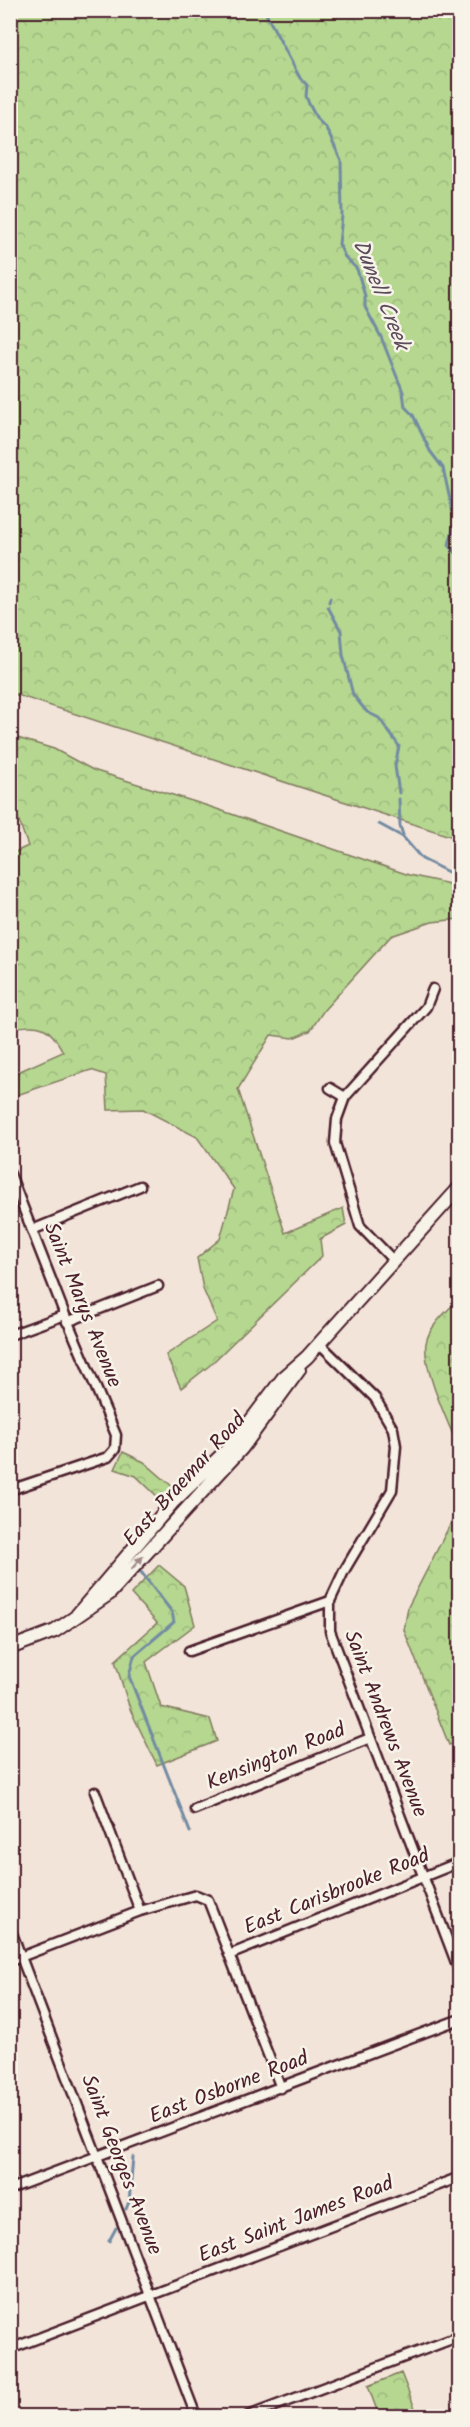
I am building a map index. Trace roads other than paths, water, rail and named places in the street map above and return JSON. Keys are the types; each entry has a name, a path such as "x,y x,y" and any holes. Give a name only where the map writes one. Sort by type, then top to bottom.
{"street":[{"path":"393,1260 360,1226 334,1143 337,1119 345,1097 426,1007 433,988"},
{"path":"330,1088 345,1097"},
{"name":"Saint Marys Avenue","path":"10,1490 108,1457 115,1449 115,1430 66,1318 11,1176"},
{"path":"32,1230 140,1186"},
{"name":"East Braemar Road","path":"10,1648 55,1631 77,1615 172,1503 233,1444 283,1378 307,1357 459,1187"},
{"path":"10,1335 158,1286"},
{"name":"Saint Andrews Avenue","path":"319,1343 375,1398 393,1429 396,1446 392,1490 344,1571 330,1601 330,1632 459,1973"},
{"path":"189,1651 330,1601"},
{"name":"Kensington Road","path":"195,1809 370,1738"},
{"path":"95,1792 140,1911"},
{"name":"East Carisbrooke Road","path":"229,1955 459,1862"},
{"path":"10,1961 140,1911 196,1895 202,1896 208,1900 281,2088"},
{"name":"Saint Georges Avenue","path":"10,1928 23,1956 196,2416"},
{"name":"East Osborne Road","path":"10,2189 459,2019"},
{"name":"East Saint James Road","path":"10,2349 459,2177"},
{"path":"248,2416 459,2336"}],"waterway":[{"name":"Dunell Creek","path":"264,10 300,78 307,85 306,96 309,104 317,119 326,128 341,160 342,216 339,244 345,257 357,269 365,296 365,307 381,337 403,392 405,407 413,415 430,451 443,468 455,522 449,545 460,558"},
{"path":"329,602 330,598"},
{"path":"328,607 341,631 343,655 353,695 367,712 379,718 399,746 395,766 399,793"},
{"path":"399,799 400,826 403,835"},
{"path":"379,824 403,837 422,859 460,878"},
{"path":"141,1572 172,1612 174,1622 134,1656 129,1676 190,1832"},
{"path":"126,2209 129,2202 133,2157"},
{"path":"109,2241 116,2228"}]}
